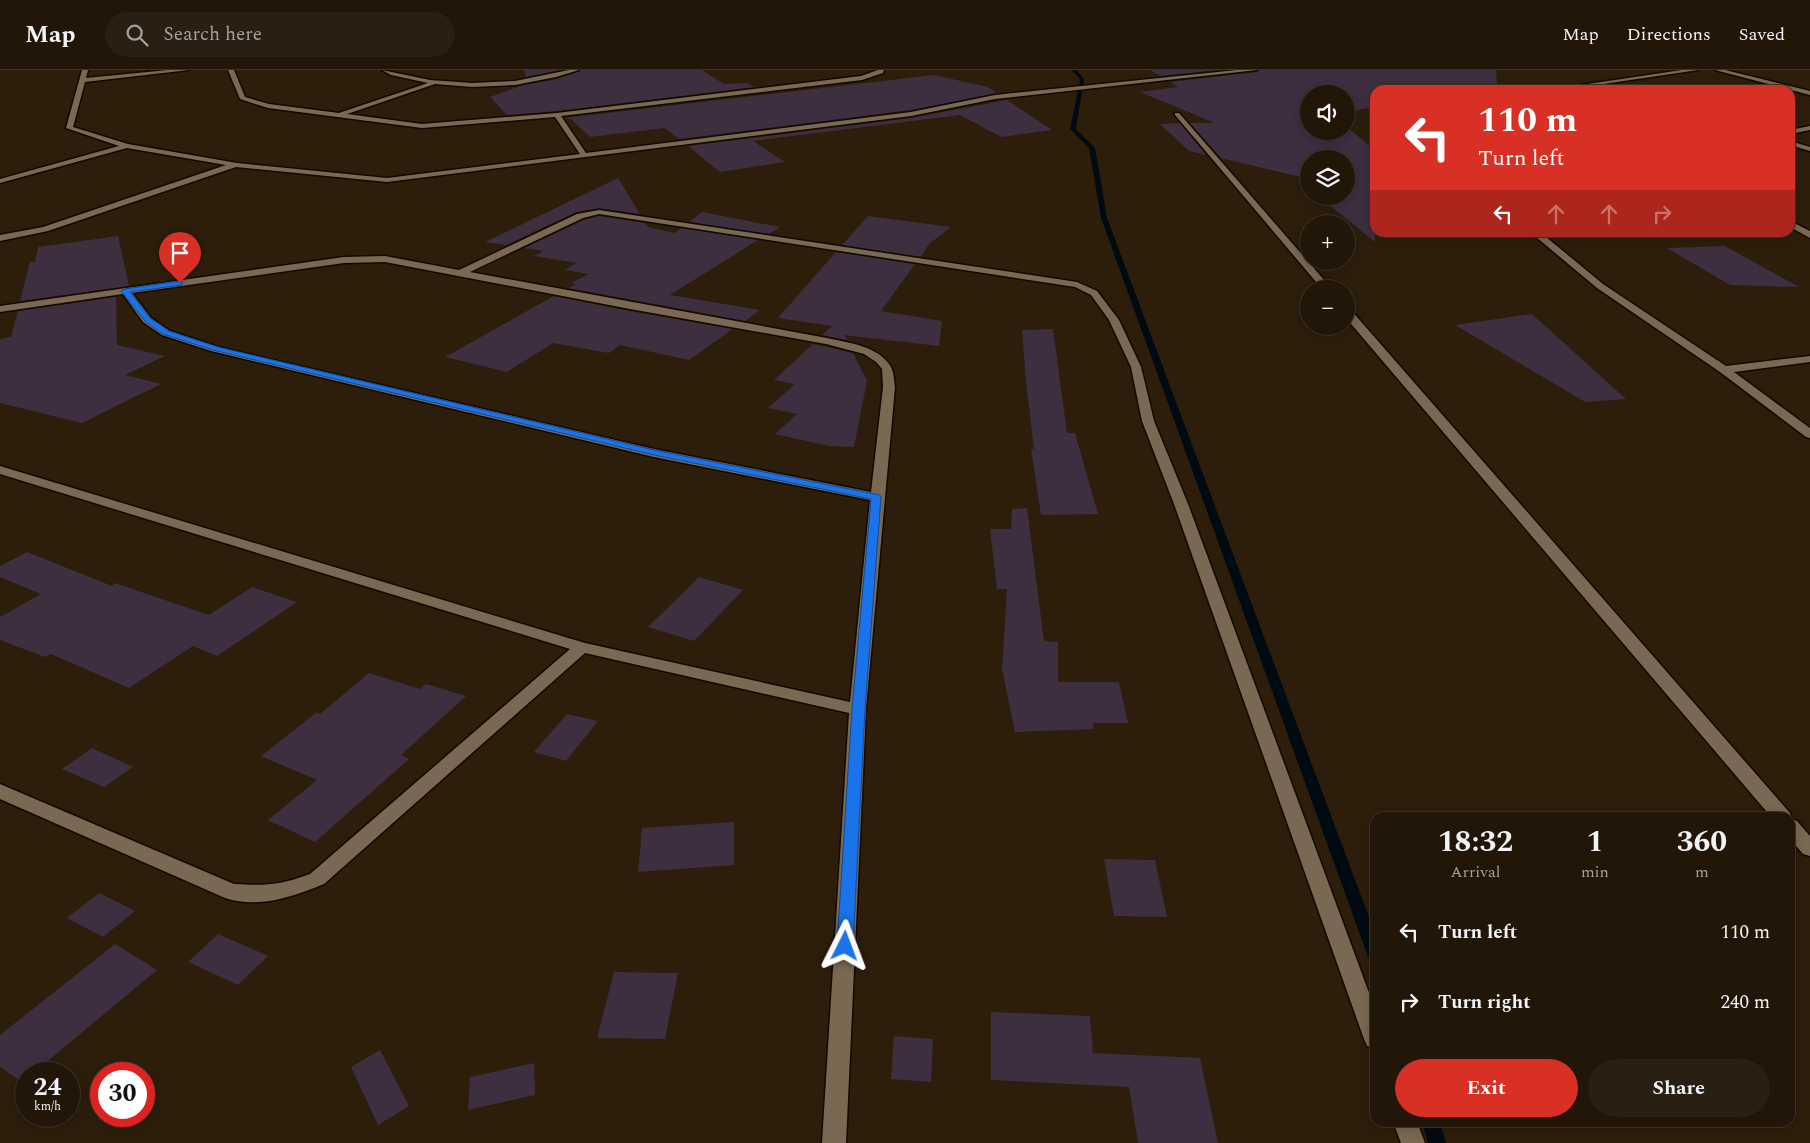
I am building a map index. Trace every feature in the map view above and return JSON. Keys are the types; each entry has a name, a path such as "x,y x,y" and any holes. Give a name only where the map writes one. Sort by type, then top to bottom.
{"street":[{"path":"85,70 69,128 127,146 237,165 387,180 911,114 995,97 1254,70"},
{"path":"83,80 186,70"},
{"path":"232,70 242,98 268,106 422,126 557,115 862,78 881,72 881,70"},
{"path":"385,70 403,77 433,84 522,82 557,76 576,70"},
{"path":"1586,85 1695,70"},
{"path":"1718,70 1778,85"},
{"path":"337,116 433,84"},
{"path":"1795,89 1810,93"},
{"path":"1176,114 1319,280"},
{"path":"557,115 585,156"},
{"path":"1795,131 1810,128"},
{"path":"1795,144 1810,149"},
{"path":"0,181 127,146"},
{"path":"0,238 45,229 237,165"},
{"path":"463,272 580,216 599,212 1076,285 1094,293 1114,320 1136,367 1148,420 1188,523 1370,1025"},
{"path":"1795,227 1810,235"},
{"path":"1540,237 1600,286 1724,370 1810,434"},
{"path":"0,309 367,258 385,259 463,272 630,306 827,341 868,352 880,360 887,369 889,387 876,497 858,709 834,1143"},
{"path":"125,291 148,320 166,333 215,349 654,453 876,497"},
{"path":"1355,321 1778,812"},
{"path":"1724,370 1810,359"},
{"path":"0,470 582,647 858,709"},
{"path":"0,791 232,892 262,894 285,891 317,878 582,647"},
{"path":"1795,832 1810,849"},
{"path":"1407,1127 1413,1143"}],"building":[{"path":"524,70 560,70 526,77"},
{"path":"581,70 702,70 724,84 746,83 755,87 557,111 507,115 490,97 520,86 557,79"},
{"path":"1150,70 1219,70 1160,76"},
{"path":"1259,70 1496,70 1497,85 1370,85 1370,108 1355,110 1355,85 1300,85 1300,140 1355,140 1355,134 1370,147 1370,237 1375,237 1375,242 1355,226 1355,215 1342,215 1329,205 1355,205 1355,150 1300,150 1300,177 1221,158 1190,123 1215,123 1140,92 1178,87 1170,82 1257,72"},
{"path":"934,75 988,87 997,93 911,110 679,139 665,128 590,137 571,119 564,118"},
{"path":"1007,100 1052,130 1001,137 960,115 753,141 785,162 720,172 688,146 911,118"},
{"path":"1180,123 1206,155 1189,151 1160,124"},
{"path":"618,178 640,214 599,208 576,212 506,245 485,242"},
{"path":"702,212 780,227 769,234 689,222"},
{"path":"599,216 645,223 648,227 675,233 681,228 758,240 670,295 760,310 745,321 569,288 576,284 571,283 589,274 565,270 576,263 534,256 544,251 524,248 584,220"},
{"path":"868,216 951,227 929,244 921,257 842,245"},
{"path":"118,236 129,286 20,301 30,262 35,262 38,247"},
{"path":"1725,246 1799,287 1730,285 1667,248"},
{"path":"836,252 915,264 881,311 942,321 939,346 844,335 847,340 822,335 832,326 778,318"},
{"path":"554,296 733,329 689,360 620,345 609,353 553,343 507,372 445,357"},
{"path":"116,297 117,345 165,356 125,375 161,384 82,423 0,403 0,339 11,337 18,311"},
{"path":"1532,314 1626,399 1585,402 1455,325"},
{"path":"1053,329 1067,433 1075,433 1098,514 1041,515 1031,449 1034,449 1022,330"},
{"path":"813,344 853,353 867,381 854,447 829,446 775,434 797,414 768,408 795,384 774,380"},
{"path":"1027,508 1044,641 1058,642 1058,682 1119,682 1128,723 1093,723 1094,729 1015,732 1002,669 1007,589 997,589 990,529 1011,529 1012,509"},
{"path":"27,552 112,586 115,583 209,615 252,587 297,602 217,656 193,646 129,688 51,654 45,657 0,640 0,617 41,594 0,577 0,566"},
{"path":"699,577 743,590 694,641 648,627"},
{"path":"369,673 420,689 426,684 466,696 401,755 409,759 315,842 268,820 317,780 261,756 317,712 320,714"},
{"path":"567,714 598,721 566,761 534,752"},
{"path":"92,748 133,767 104,787 62,769"},
{"path":"734,822 734,865 638,872 642,828"},
{"path":"1104,859 1155,860 1167,917 1114,916"},
{"path":"99,893 135,911 103,937 67,918"},
{"path":"218,934 268,956 238,985 188,962"},
{"path":"115,944 157,970 46,1062 15,1062 15,1077 0,1067 0,1035"},
{"path":"614,972 678,973 665,1039 597,1038"},
{"path":"991,1012 1090,1016 1093,1053 1200,1058 1218,1143 1138,1143 1129,1087 991,1080"},
{"path":"894,1036 933,1039 931,1082 891,1079"},
{"path":"380,1050 409,1106 378,1125 351,1067"},
{"path":"534,1063 535,1095 468,1110 470,1077"}],"waterway":[{"path":"1074,70 1082,79 1081,85"},
{"path":"1080,91 1073,129 1092,148 1104,218 1370,940"},
{"path":"1432,1127 1437,1143"}],"route":[{"path":"180,283 125,291 148,320 166,333 215,349 654,453 876,497 858,709 845,946"}]}
